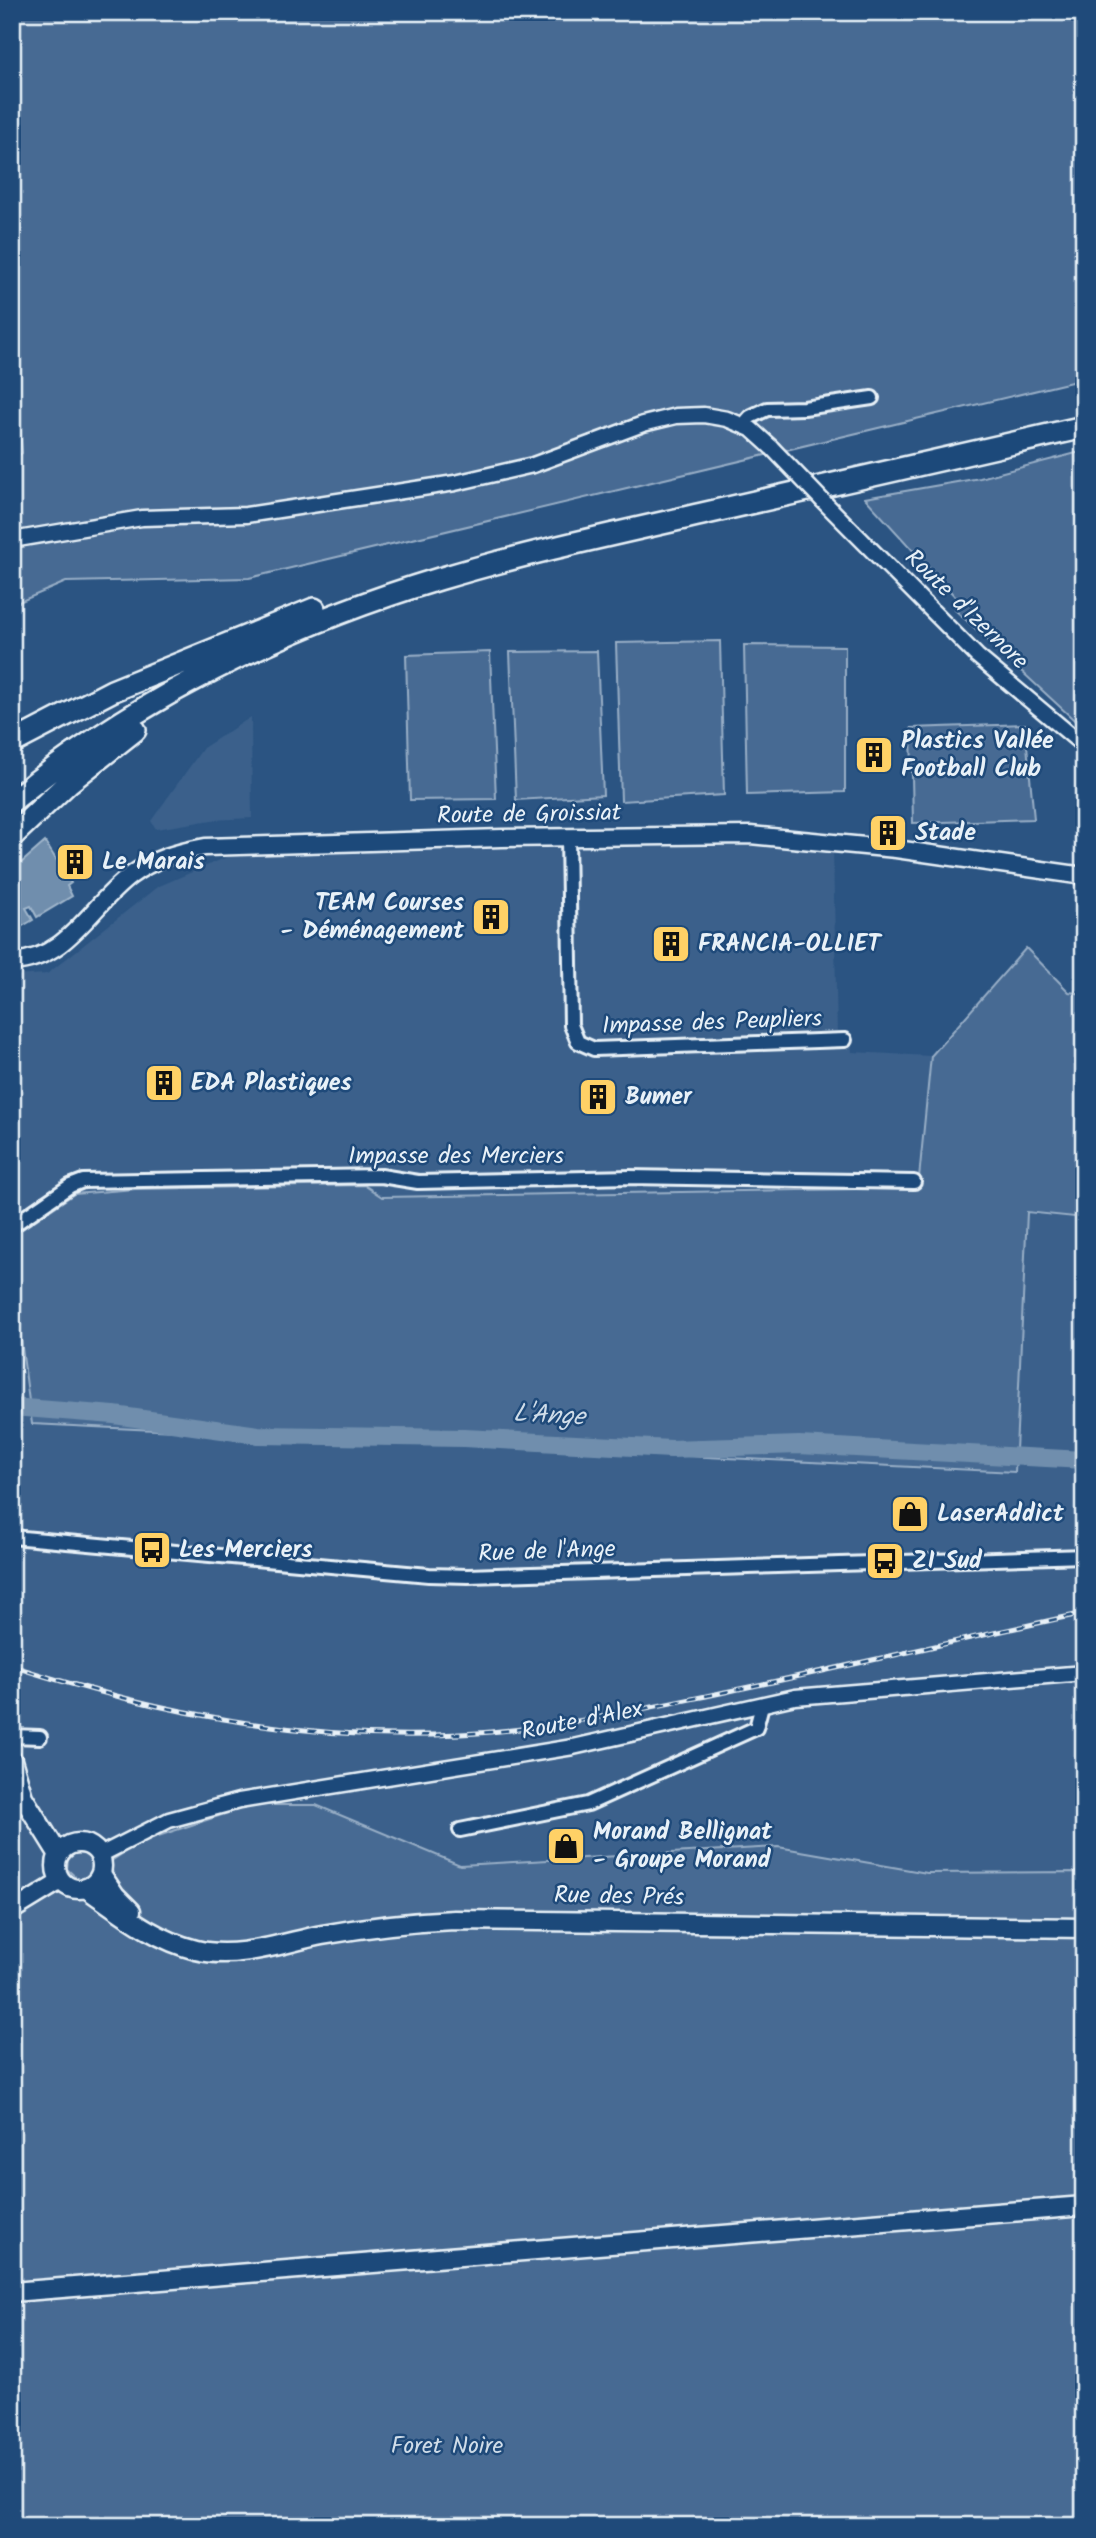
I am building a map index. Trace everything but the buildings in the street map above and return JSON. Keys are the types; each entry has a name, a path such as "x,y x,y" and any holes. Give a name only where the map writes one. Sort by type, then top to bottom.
{"highway":[{"path":"12,743 47,722 112,691 243,635 433,567 512,545 1084,413"},
{"path":"12,801 121,724 221,667 335,615 451,576 564,546 1084,427"},
{"path":"12,785 74,740 169,680 240,643 325,605"},
{"path":"12,836 91,764 221,667"}],"main road":[{"name":"Route de Groissiat","path":"12,962 26,961 53,951 129,876 158,859 191,850 226,845 704,834 796,838 1084,876"},
{"path":"12,1760 27,1803 62,1842 65,1849 56,1868 61,1881 72,1888 86,1888 100,1865 91,1846 65,1849"},
{"name":"Rue des Prés","path":"100,1865 115,1895 160,1937"},
{"path":"12,1911 61,1881"},
{"name":"Rue des Prés","path":"86,1888 130,1921 160,1937 193,1949 217,1953 250,1950 390,1925 454,1920 1084,1928"},
{"path":"12,2292 1084,2206"}],"street":[{"path":"12,540 142,518 246,515 455,483 533,465 676,415 715,416 743,425 750,417 767,409 804,408 872,398"},
{"name":"Route d'Izernore","path":"743,425 772,448 977,656 1084,746"},
{"name":"Impasse des Peupliers","path":"568,837 571,1025 578,1042 594,1049 845,1040"},
{"name":"Impasse des Merciers","path":"12,1226 70,1186 83,1181 381,1176 418,1182 630,1177 914,1182"},
{"name":"Rue de l'Ange","path":"12,1536 455,1576 1084,1556"},
{"name":"Route d'Alex","path":"100,1865 169,1821 239,1801 573,1747 795,1698 1084,1673"},
{"path":"460,1830 588,1804 756,1728 762,1705"},
{"path":"12,1736 40,1737"}],"shaded area":[{"path":"251,717 252,818 212,820 156,829 151,821 203,748"},
{"path":"45,842 71,883 67,886 72,896 37,917 31,906 26,908 33,920 12,932 12,871"},
{"path":"746,844 833,849 837,1034 851,1035 852,1052 931,1056 919,1188 381,1197 364,1185 135,1189 12,1236 12,976 47,974 157,887 234,854"},
{"path":"1027,1212 1084,1218 1084,1872 927,1873 778,1847 460,1865 316,1805 60,1895 12,1921 12,1272 32,1424 1015,1472"}],"green space":[{"path":"12,12 1084,12 1084,379 249,578 66,582 12,605 12,460 22,453 12,338"},
{"path":"1084,451 1084,729 955,610 961,603 865,498 980,478"},
{"path":"720,641 724,795 621,801 616,643"},
{"path":"744,645 845,646 845,792 747,795"},
{"path":"597,651 603,795 516,800 510,652"},
{"path":"490,652 496,799 410,800 406,655"},
{"path":"1025,724 1034,819 913,823 911,728"},
{"path":"1026,948 1069,992 1084,994 1084,1218 1027,1212 1015,1472 32,1424 12,1272 12,1236 74,1194 135,1189 364,1185 382,1197 918,1188 931,1056"},
{"name":"Foret Noire","path":"252,1805 316,1805 460,1865 778,1847 927,1873 1084,1872 1084,2526 12,2526 12,1921 80,1881 67,1869 68,1860 75,1853 89,1854 95,1862 96,1871 140,1842"}],"waterway":[{"name":"L'Ange","path":"12,1407 114,1415 258,1435 464,1438 671,1449 799,1445 1084,1460"}],"railway":[{"path":"12,1666 122,1698 233,1721 345,1733 460,1734 560,1724 626,1712 1084,1613"}],"place":[{"name":"Plastics Vallée Football Club","path":"874,755"},
{"name":"Stade","path":"888,833"},
{"name":"Le Marais","path":"75,862"},
{"name":"TEAM Courses - Déménagement","path":"491,917"},
{"name":"FRANCIA-OLLIET","path":"671,944"},
{"name":"EDA Plastiques","path":"164,1083"},
{"name":"Bumer","path":"598,1097"},
{"name":"LaserAddict","path":"910,1514"},
{"name":"Les Merciers","path":"152,1550"},
{"name":"ZI Sud","path":"885,1561"},
{"name":"Morand Bellignat - Groupe Morand","path":"566,1846"}]}
